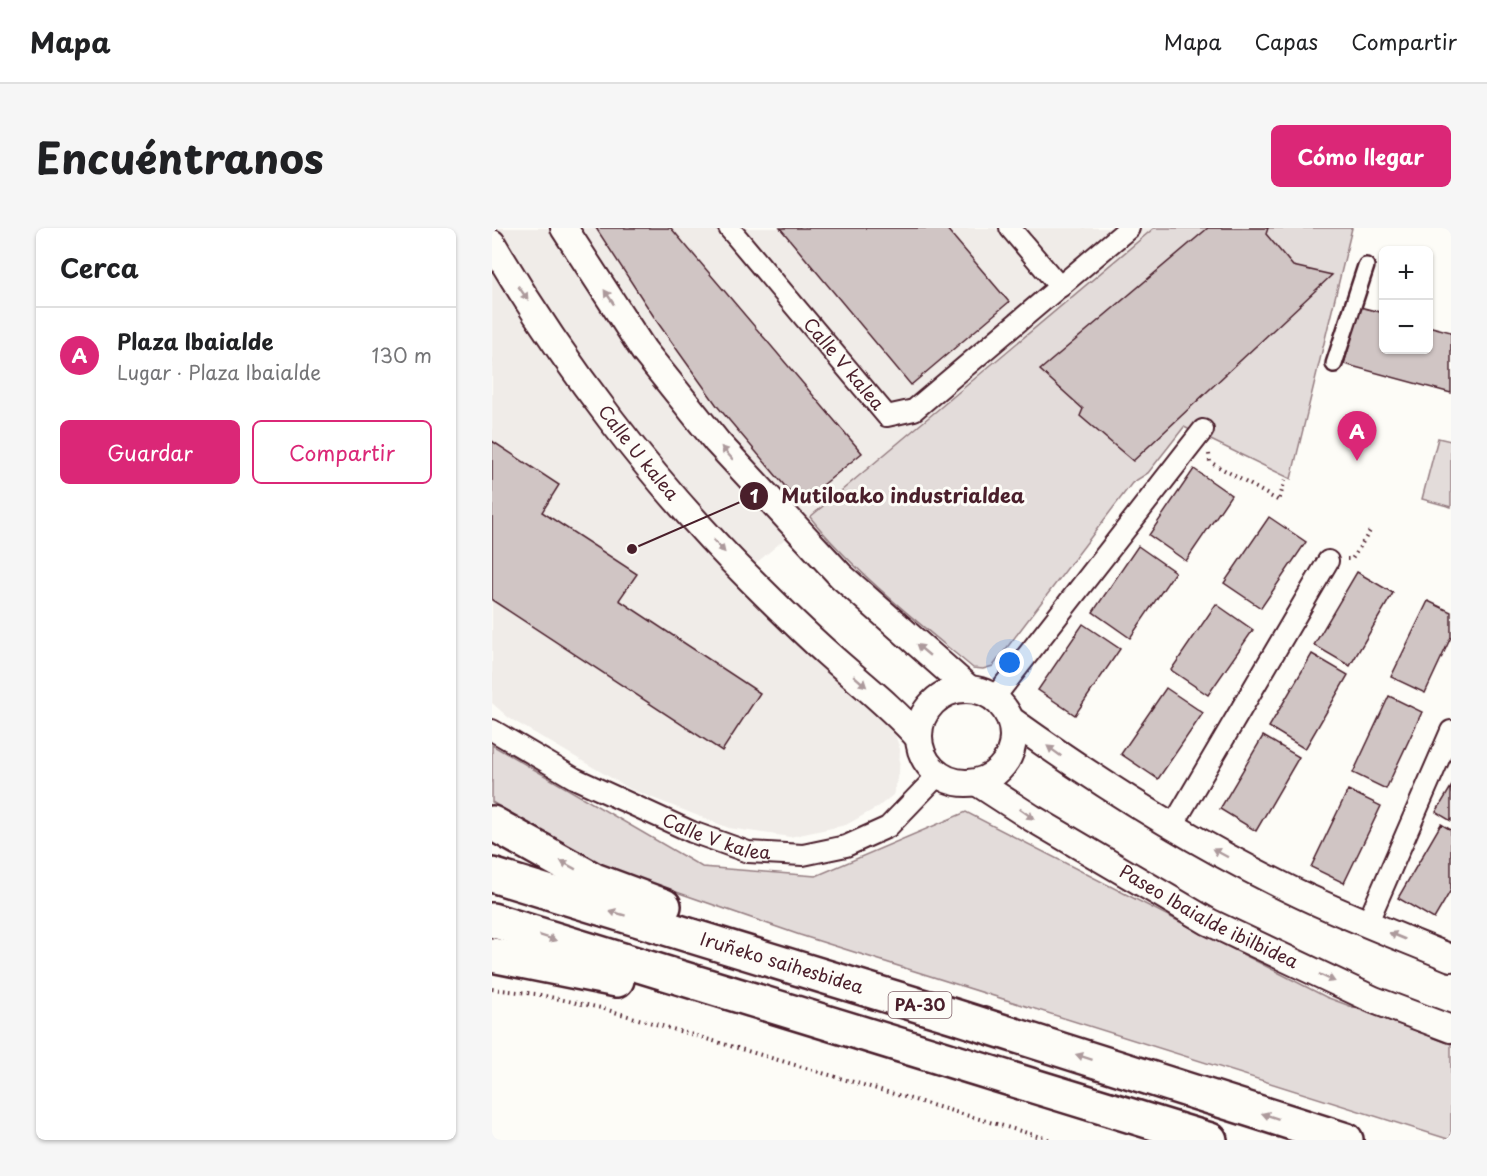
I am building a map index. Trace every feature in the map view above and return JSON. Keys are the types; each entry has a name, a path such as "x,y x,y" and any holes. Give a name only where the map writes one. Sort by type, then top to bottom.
{"highway":[{"path":"492,823 594,880 698,919 839,965 954,1016"},
{"name":"Iruñeko saihesbidea","path":"492,875 954,1016 1346,1140"},
{"name":"PA-30","path":"492,920 1210,1140"},
{"path":"492,955 572,970 685,997 889,1059 1119,1112"}],"street":[{"path":"564,228 644,351 717,442 841,576 968,688 994,698 1011,720 1093,779 1172,827 1280,885 1451,958"},
{"name":"Calle V kalea","path":"729,228 887,416 914,410 1060,287"},
{"path":"1010,228 1060,287 1129,228"},
{"name":"Calle U kalea","path":"492,243 514,281 570,362 689,514 751,580 827,653 901,717 918,737"},
{"path":"1334,364 1366,266"},
{"path":"994,698 1203,430"},
{"path":"1172,827 1328,561"},
{"path":"968,688 941,695 923,714 918,737 922,757 938,775 960,783 978,783 992,776 1006,761 1013,742 1011,720"},
{"name":"Calle V kalea","path":"492,730 574,778 692,832 748,852 803,855 846,846 888,827 938,775"},
{"path":"1367,924 1451,731"},
{"name":"Paseo Ibaialde ibilbidea","path":"978,783 1032,818 1209,922 1374,1000 1451,1029"}],"path":[{"path":"1328,561 1352,559 1372,528"},
{"path":"492,989 536,994 601,1008 1051,1140"}],"shaded area":[{"path":"492,228 1154,228 736,580 825,670 891,723 900,749 899,774 893,795 878,807 846,825 790,837 729,828 630,789 509,718 492,703"},
{"path":"1154,228 1352,228 1291,479 1184,427 1148,473 1132,483 993,666 983,669 973,668 866,577 810,517"},
{"path":"1438,438 1451,441 1451,507 1422,499"},
{"path":"492,745 702,867 816,876 966,812 1326,997 1451,1044 1451,1140 800,935 593,863 492,802"}],"building":[{"path":"596,228 671,228 862,453 800,504 718,407 658,323"},
{"path":"780,228 946,228 1009,302 911,385"},
{"path":"1208,228 1268,228 1266,234 1293,266 1332,275 1133,461 1080,416 1083,409 1040,370"},
{"path":"1360,307 1379,312 1379,354 1433,354 1433,327 1451,332 1451,393 1344,364"},
{"path":"492,441 559,485 542,512 637,574 619,600 760,693 722,751 492,600"},
{"path":"1194,469 1231,495 1186,561 1149,535"},
{"path":"1269,517 1306,542 1261,608 1224,583"},
{"path":"1138,546 1175,572 1130,638 1093,612"},
{"path":"1357,572 1393,593 1350,666 1314,645"},
{"path":"1428,601 1451,612 1451,637 1425,693 1391,677"},
{"path":"1216,604 1253,630 1208,695 1171,670"},
{"path":"1083,624 1120,649 1075,715 1038,690"},
{"path":"1312,654 1348,675 1305,749 1269,727"},
{"path":"1166,688 1203,713 1158,779 1121,754"},
{"path":"1389,696 1422,712 1386,789 1353,773"},
{"path":"1263,736 1299,757 1256,831 1220,809"},
{"path":"1451,787 1451,821 1436,812"},
{"path":"1348,790 1381,806 1344,883 1311,867"},
{"path":"1441,824 1451,830 1451,890 1434,919 1398,898"}],"place":[{"name":"Plaza Ibaialde","path":"1357,461"},
{"name":"Mutiloako industrialdea","path":"632,549"}]}
